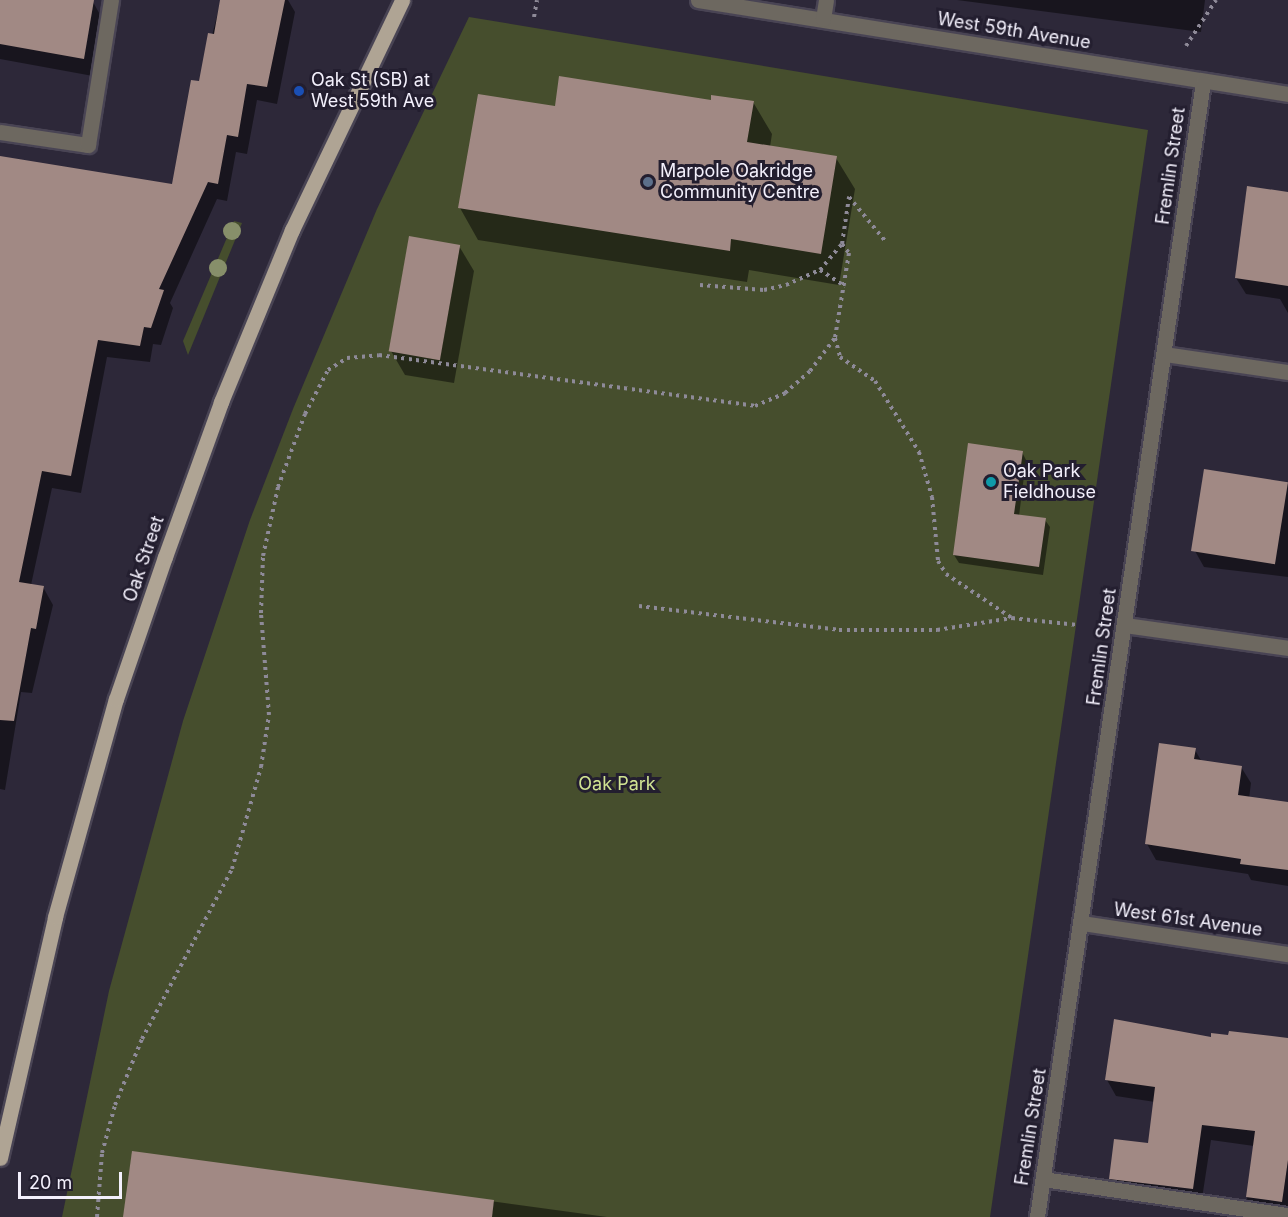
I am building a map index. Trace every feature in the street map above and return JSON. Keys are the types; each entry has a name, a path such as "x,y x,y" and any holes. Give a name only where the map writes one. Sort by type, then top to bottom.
{"main road":[{"name":"Oak Street","path":"0,1158 58,905 116,699 165,556 222,402 292,230 402,0"}],"street":[{"path":"0,132 88,145 111,0"},
{"name":"West 59th Avenue","path":"698,0 1288,94"},
{"path":"823,19 826,0"},
{"name":"Fremlin Street","path":"1037,1217 1082,924 1203,82"},
{"path":"1164,354 1288,372"},
{"path":"1125,625 1288,648"},
{"name":"West 61st Avenue","path":"1082,924 1288,954"},
{"path":"1043,1179 1288,1215"}],"path":[{"path":"534,17 537,0"},
{"path":"1186,46 1216,0"},
{"path":"700,285 764,290 786,285 820,270 842,244 849,197 886,242"},
{"path":"842,244 849,254 835,338 840,357 875,381 920,452 932,497 938,561 946,574 1012,618"},
{"path":"820,270 845,286"},
{"path":"97,1217 102,1154 115,1105 142,1039 232,869 261,767 269,715 261,613 263,556 278,487 305,414 328,370 347,358 379,355 755,406 793,385 835,338"},
{"path":"639,606 839,630 937,630 1012,618 1078,625"}],"green space":[{"name":"Oak Park","path":"469,17 1148,130 990,1217 62,1217 109,991 183,721 250,520 293,409 377,209"},
{"path":"234,221 242,223 188,355 183,341"}],"building":[{"path":"0,0 94,0 84,59 0,44"},
{"path":"220,0 285,0 267,87 247,84 238,137 227,135 218,184 208,182 159,289 164,290 151,328 144,327 140,346 98,340 71,476 42,471 19,582 44,586 36,629 31,628 14,721 0,720 0,156 172,184 191,80 199,81 208,33 214,34"},
{"name":"Marpole Oakridge Community Centre","path":"559,76 711,100 711,95 754,101 747,142 837,156 821,254 731,239 730,251 458,208 478,94 555,106"},
{"path":"1247,186 1288,192 1288,286 1235,278"},
{"path":"409,236 460,245 440,360 389,351"},
{"name":"Oak Park Fieldhouse","path":"968,443 1023,451 1014,514 1046,518 1039,567 953,555"},
{"path":"1204,469 1288,482 1275,564 1191,551"},
{"path":"1159,743 1196,748 1194,759 1242,766 1238,795 1288,802 1288,870 1240,864 1241,859 1145,844"},
{"path":"1114,1019 1211,1037 1211,1033 1228,1035 1229,1031 1288,1038 1288,1160 1282,1202 1246,1197 1255,1131 1202,1125 1193,1189 1109,1179 1114,1139 1148,1143 1155,1087 1105,1080"},
{"path":"132,1151 494,1200 492,1217 123,1217"}],"place":[{"name":"Oak St (SB) at West 59th Ave","path":"299,91"},
{"name":"Marpole Oakridge Community Centre","path":"648,182"},
{"name":"Oak Park Fieldhouse","path":"991,482"}]}
